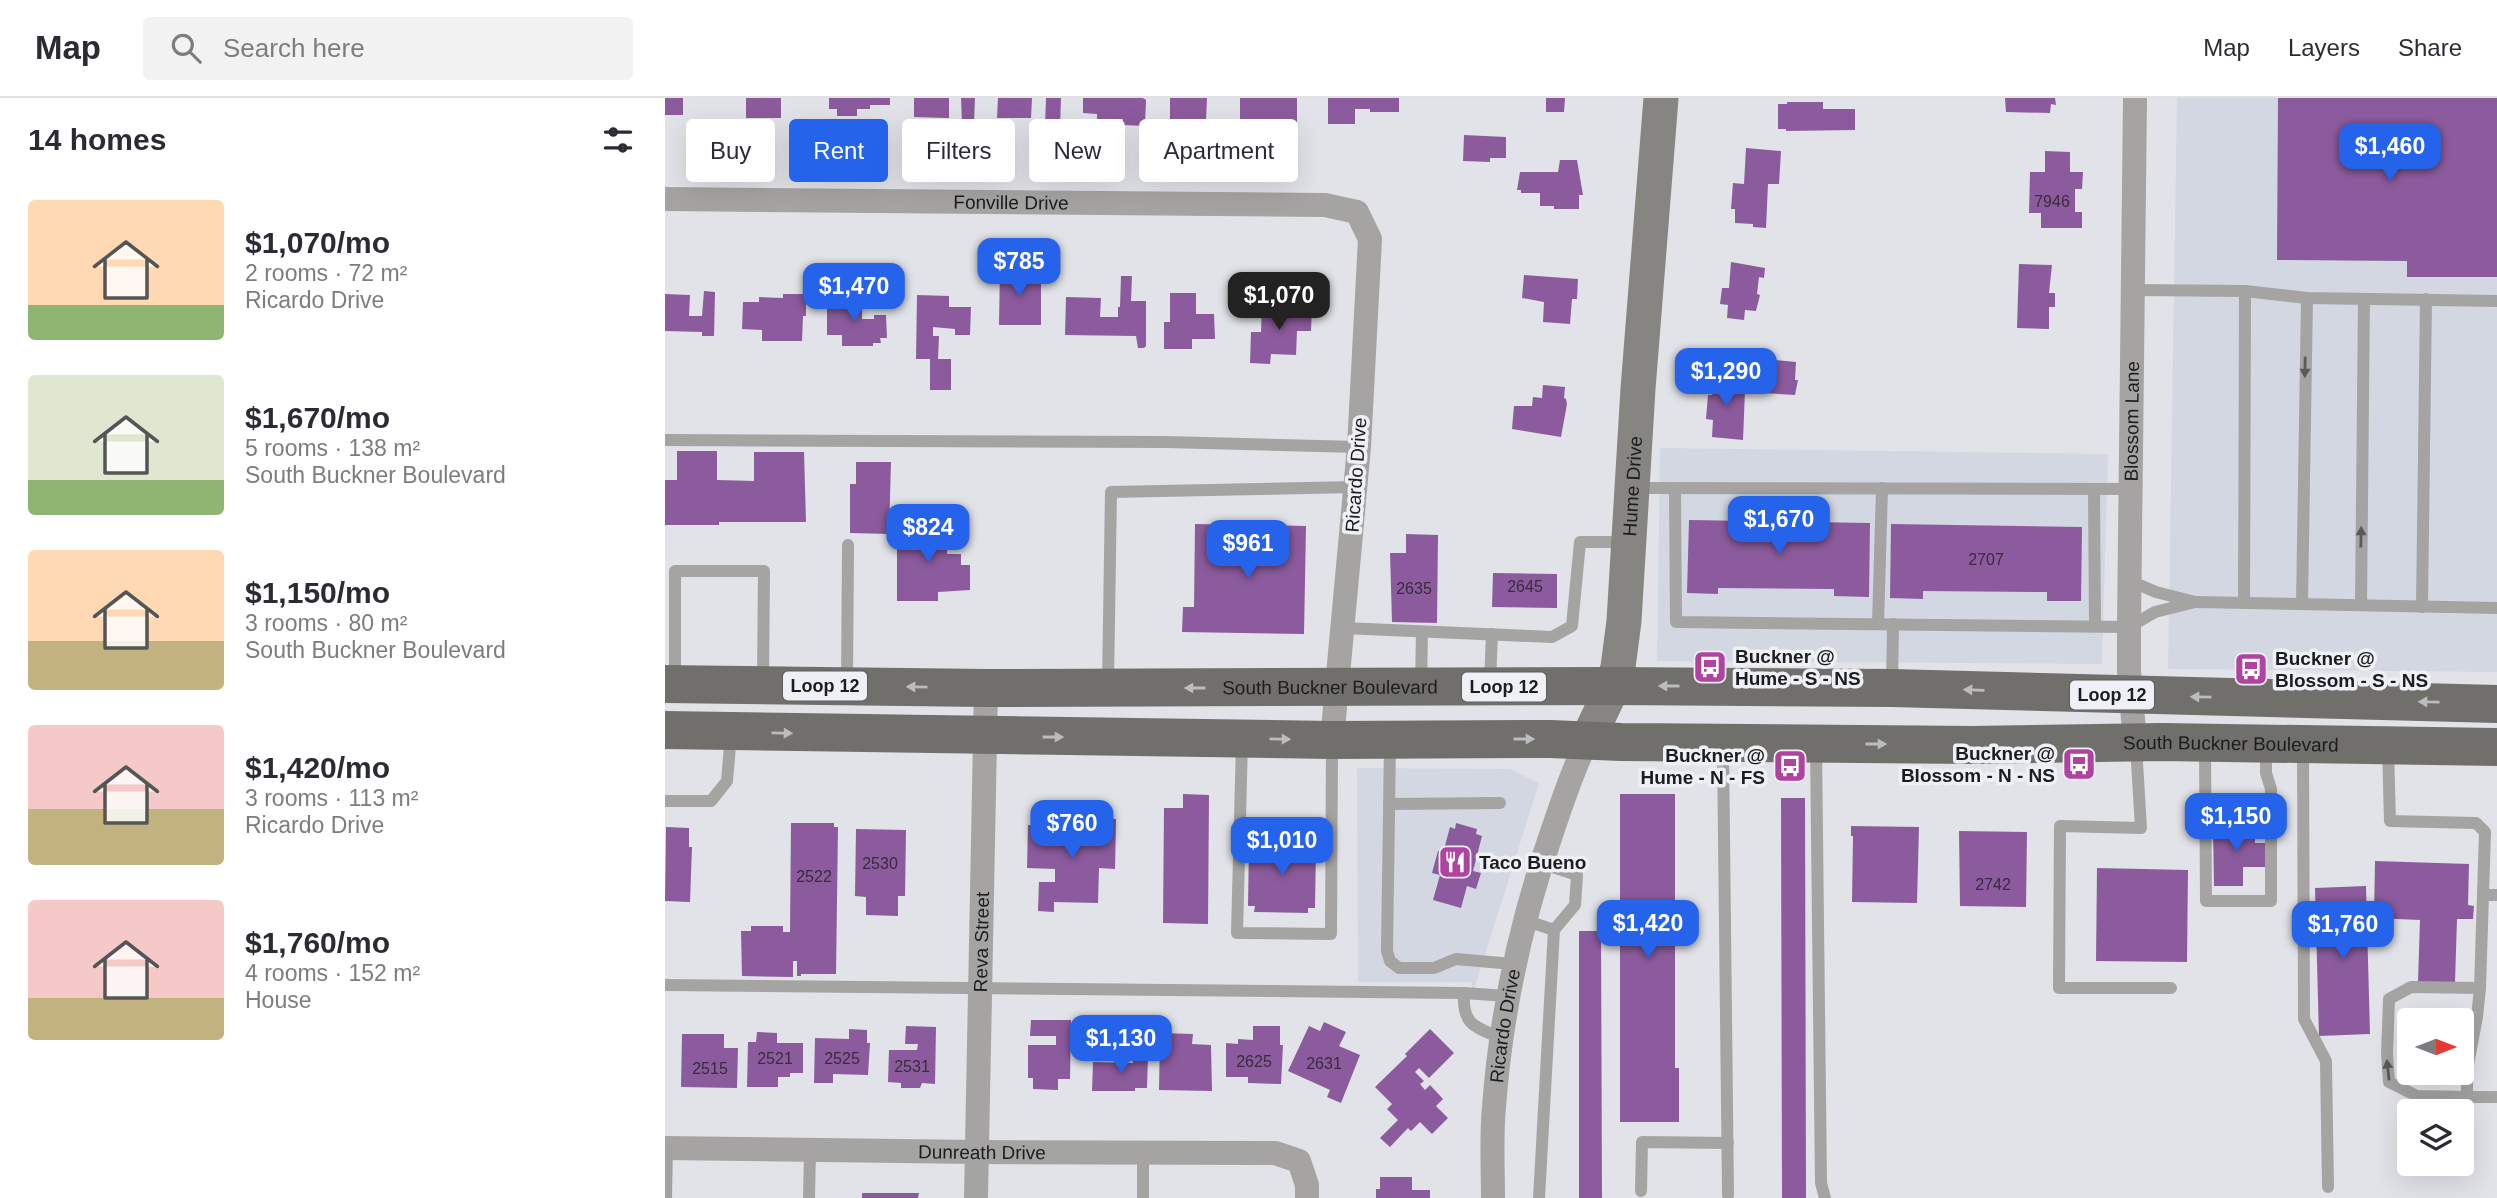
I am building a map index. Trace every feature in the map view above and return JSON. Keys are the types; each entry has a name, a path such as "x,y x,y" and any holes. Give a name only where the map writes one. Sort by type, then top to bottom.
{"main road":[{"name":"South Buckner Boulevard","path":"670,684 986,688 1892,688 2497,704"},
{"name":"South Buckner Boulevard","path":"665,730 984,737 2497,747"}],"street":[{"name":"Hume Drive","path":"1587,741 1613,686 1624,621 1661,98"},
{"name":"Blossom Lane","path":"2135,98 2129,627 2135,743"},
{"name":"Fonville Drive","path":"665,199 1325,205 1357,212"},
{"name":"Ricardo Drive","path":"1332,740 1356,487 1370,239 1357,212"},
{"name":"Reva Street","path":"976,1198 986,688"},
{"name":"Ricardo Drive","path":"1493,1198 1493,1109 1513,964 1541,863 1576,763 1587,741"},
{"name":"Dunreath Drive","path":"666,1148 977,1153 1275,1153 1299,1161 1307,1185 1307,1198"}],"lane":[{"path":"2134,290 2245,291 2307,298 2497,301"},
{"path":"2244,603 2245,291"},
{"path":"2302,604 2307,298"},
{"path":"2361,605 2364,299"},
{"path":"2422,607 2426,299"},
{"path":"665,440 1152,442 1359,447"},
{"path":"1108,688 1111,492 1356,487"},
{"path":"1632,488 2131,489"},
{"path":"1675,488 1677,622 2129,627 2155,612 2196,602"},
{"path":"1878,624 1882,488"},
{"path":"2094,489 2095,626"},
{"path":"1343,628 1552,637 1572,626 1580,542 1629,542"},
{"path":"846,686 848,545"},
{"path":"670,684 675,571 764,571 763,685"},
{"path":"2130,581 2156,592 2196,602 2497,608"},
{"path":"1892,688 1893,624"},
{"path":"1420,688 1422,632"},
{"path":"1490,688 1492,634"},
{"path":"665,801 711,801 726,781 731,731"},
{"path":"1242,738 1237,933 1331,934 1332,740"},
{"path":"1390,740 1387,951 1391,961 1399,968 1425,970 1456,959 1513,964"},
{"path":"1723,743 1728,1195"},
{"path":"2135,743 2141,828 2060,826 2060,988 2171,988"},
{"path":"2205,743 2206,901 2271,901 2271,789 2266,773 2285,744"},
{"path":"1816,744 1821,1184 1825,1198"},
{"path":"2285,744 2304,1019 2326,1061 2328,1187"},
{"path":"2388,746 2390,821 2476,823 2485,832 2480,988 2467,1070 2467,1097"},
{"path":"1389,804 1500,803"},
{"path":"1539,1198 1554,930 1575,905 1577,875 1541,863"},
{"path":"2483,895 2497,895"},
{"path":"1524,920 1554,930"},
{"path":"665,985 1464,993 1507,996"},
{"path":"2480,988 2411,987 2389,999 2389,1082 2417,1096 2497,1097"},
{"path":"1464,993 1463,1008 1467,1019 1474,1026 1501,1038"},
{"path":"1641,1191 1642,1142 1728,1143"},
{"path":"666,1148 666,1198"},
{"path":"809,1198 810,1151"},
{"path":"1143,1153 1143,1198"}],"shaded area":[{"path":"2177,98 2497,98 2497,672 2168,669"},
{"path":"1660,448 2108,454 2102,664 1657,661"},
{"path":"1357,768 1510,769 1539,783 1472,996 1472,982 1358,982"}],"building":[{"path":"665,98 683,98 683,115 665,115"},
{"path":"746,98 781,98 781,118 746,118"},
{"path":"829,98 890,98 890,105 870,105 870,109 857,109 857,116 837,116 837,109 829,109"},
{"path":"914,98 949,98 949,118 914,117"},
{"path":"961,98 975,98 974,119 962,119"},
{"path":"998,98 1032,98 1031,118 997,118"},
{"path":"1046,98 1061,98 1060,119 1045,119"},
{"path":"1083,98 1146,100 1145,119 1139,119 1139,126 1125,125 1125,119 1097,119 1097,114 1083,113"},
{"path":"1170,98 1207,98 1206,119 1170,119"},
{"path":"1240,98 1297,98 1297,119 1240,119"},
{"path":"1328,98 1399,98 1399,112 1355,109 1355,124 1328,124"},
{"path":"1546,98 1565,98 1564,112 1546,112"},
{"path":"2005,98 2055,98 2056,105 2051,104 2050,113 2006,112"},
{"path":"2278,98 2497,98 2497,277 2407,277 2407,261 2277,260"},
{"path":"1823,102 1823,109 1855,109 1855,130 1778,129 1778,104"},
{"path":"1464,135 1506,137 1506,158 1490,158 1490,162 1463,161"},
{"path":"1746,148 1781,151 1779,184 1768,184 1766,228 1735,223 1735,209 1731,209 1733,183 1744,184"},
{"path":"2045,151 2070,152 2070,172 2083,172 2082,189 2075,189 2075,212 2082,212 2082,228 2041,228 2041,213 2029,213 2030,172 2045,172"},
{"path":"1560,160 1577,160 1583,195 1579,195 1579,209 1540,206 1540,193 1521,193 1521,190 1517,190 1520,172 1558,172"},
{"path":"1731,262 1765,268 1764,278 1759,277 1757,294 1760,295 1756,311 1745,310 1744,320 1727,318 1728,305 1720,304 1722,288 1729,288"},
{"path":"2019,264 2052,265 2049,293 2055,293 2055,307 2049,307 2049,329 2017,328"},
{"path":"1000,266 1021,266 1021,276 1041,276 1041,325 999,325"},
{"path":"1524,275 1578,279 1577,299 1572,299 1570,324 1543,322 1544,302 1522,298"},
{"path":"1121,276 1132,276 1131,301 1146,301 1146,346 1138,348 1136,336 1065,335 1066,297 1101,298 1100,317 1118,317"},
{"path":"704,291 715,292 714,336 702,336 702,332 665,331 665,294 690,295 689,316 702,316"},
{"path":"1170,293 1196,293 1196,314 1214,314 1215,339 1192,339 1192,349 1164,349 1164,322 1170,322"},
{"path":"783,294 806,294 802,341 762,341 762,330 742,329 743,302 759,302 759,297 783,298"},
{"path":"917,295 949,296 949,307 971,307 970,335 955,335 955,329 933,327 933,336 939,336 938,359 951,359 951,390 930,390 930,359 916,359"},
{"path":"827,297 862,297 862,319 886,315 887,338 880,338 881,343 873,343 873,346 842,346 842,335 827,335"},
{"path":"1262,305 1312,307 1311,331 1297,331 1296,355 1271,354 1270,364 1250,363 1251,332 1261,332"},
{"path":"1765,359 1796,362 1795,380 1798,380 1795,395 1761,393 1762,384 1758,384 1759,368 1764,369"},
{"path":"1715,370 1736,372 1736,383 1720,381 1720,388 1745,390 1743,440 1712,437 1713,420 1706,419 1708,395 1712,395"},
{"path":"1543,385 1565,387 1564,398 1567,404 1561,437 1512,429 1514,406 1532,406 1533,397 1542,398"},
{"path":"677,451 717,451 717,480 754,481 754,452 804,452 806,522 665,525 665,480 677,480"},
{"path":"856,462 891,462 889,534 850,533 850,484 856,484"},
{"path":"1689,520 1870,523 1869,597 1834,596 1834,589 1718,588 1718,594 1687,593"},
{"path":"1195,524 1306,526 1304,634 1182,632 1183,607 1194,607"},
{"path":"1891,524 2082,527 2081,601 2047,601 2047,592 1923,591 1923,599 1890,598"},
{"path":"947,525 947,554 961,554 961,565 970,565 970,590 938,592 938,601 897,601 897,526"},
{"path":"1406,534 1438,535 1437,623 1392,622 1390,553 1406,553"},
{"path":"1493,573 1557,574 1557,608 1492,607"},
{"path":"1183,794 1209,795 1208,924 1163,923 1164,808 1183,808"},
{"path":"1620,794 1675,794 1675,1068 1679,1068 1679,1122 1620,1122"},
{"path":"1781,798 1805,798 1806,1198 1782,1198"},
{"path":"1096,819 1116,819 1115,869 1099,868 1098,903 1054,902 1054,912 1038,911 1039,882 1055,882 1055,869 1027,868 1028,825 1096,827"},
{"path":"791,823 834,823 834,827 838,827 836,974 797,976 797,961 793,961 793,977 742,976 741,931 751,931 751,926 783,926 783,932 790,932"},
{"name":"Taco Bueno","path":"1456,823 1477,829 1476,834 1482,836 1473,871 1481,873 1476,889 1467,886 1461,908 1433,900 1440,875 1432,873 1438,851 1443,853 1450,827 1455,829"},
{"path":"2255,824 2255,843 2266,843 2266,867 2243,867 2243,886 2214,886 2213,825"},
{"path":"1851,826 1919,827 1917,903 1852,902"},
{"path":"666,827 689,828 689,847 692,847 690,902 665,901"},
{"path":"856,829 906,830 905,896 898,896 898,916 866,915 866,897 855,896"},
{"path":"1959,831 2027,832 2026,907 1960,906"},
{"path":"1272,837 1291,837 1291,845 1316,846 1315,908 1308,908 1308,913 1254,912 1255,906 1248,906 1249,844 1272,844"},
{"path":"2375,861 2469,864 2468,905 2474,906 2473,919 2457,919 2455,982 2418,982 2420,920 2374,918"},
{"path":"2097,868 2188,870 2187,962 2096,961"},
{"path":"2366,886 2370,1034 2319,1036 2315,888"},
{"path":"1579,931 1601,931 1602,1198 1579,1198"},
{"path":"1031,1020 1071,1020 1070,1079 1058,1079 1058,1090 1033,1089 1033,1078 1028,1078 1028,1045 1056,1045 1056,1036 1030,1036"},
{"path":"1324,1022 1346,1032 1339,1046 1360,1055 1341,1103 1327,1097 1330,1090 1288,1071 1309,1026 1320,1031"},
{"path":"906,1026 936,1027 935,1084 922,1083 920,1088 901,1088 901,1083 888,1082 889,1050 917,1050 918,1044 905,1044"},
{"path":"1253,1026 1280,1026 1280,1045 1283,1045 1281,1084 1248,1083 1248,1077 1226,1077 1226,1043 1238,1044 1238,1039 1253,1040"},
{"path":"849,1029 867,1030 867,1043 870,1043 868,1075 833,1074 833,1083 814,1083 815,1038 849,1039"},
{"path":"1430,1029 1454,1053 1429,1078 1419,1068 1415,1072 1424,1081 1420,1084 1425,1090 1430,1085 1443,1099 1436,1106 1448,1118 1432,1134 1420,1122 1411,1131 1408,1128 1390,1147 1380,1138 1398,1120 1387,1109 1392,1104 1375,1087"},
{"path":"757,1032 777,1033 777,1043 803,1043 803,1073 778,1077 778,1087 747,1087 748,1042 756,1042"},
{"path":"1160,1033 1193,1034 1192,1044 1211,1045 1212,1091 1159,1090"},
{"path":"682,1034 724,1034 724,1048 738,1048 737,1088 681,1087"},
{"path":"1133,1056 1148,1056 1147,1088 1135,1088 1135,1091 1092,1091 1093,1062 1133,1063"},
{"path":"1380,1177 1412,1177 1412,1190 1430,1190 1430,1198 1376,1198 1376,1189 1380,1189"},
{"path":"862,1193 919,1193 918,1198 862,1198"}],"place":[{"name":"Buckner @ Hume - S - NS","path":"1710,667"},
{"name":"Buckner @ Blossom - S - NS","path":"2251,669"},
{"name":"Buckner @ Blossom - N - NS","path":"2079,764"},
{"name":"Buckner @ Hume - N - FS","path":"1790,766"},
{"name":"Taco Bueno","path":"1455,862"}]}
